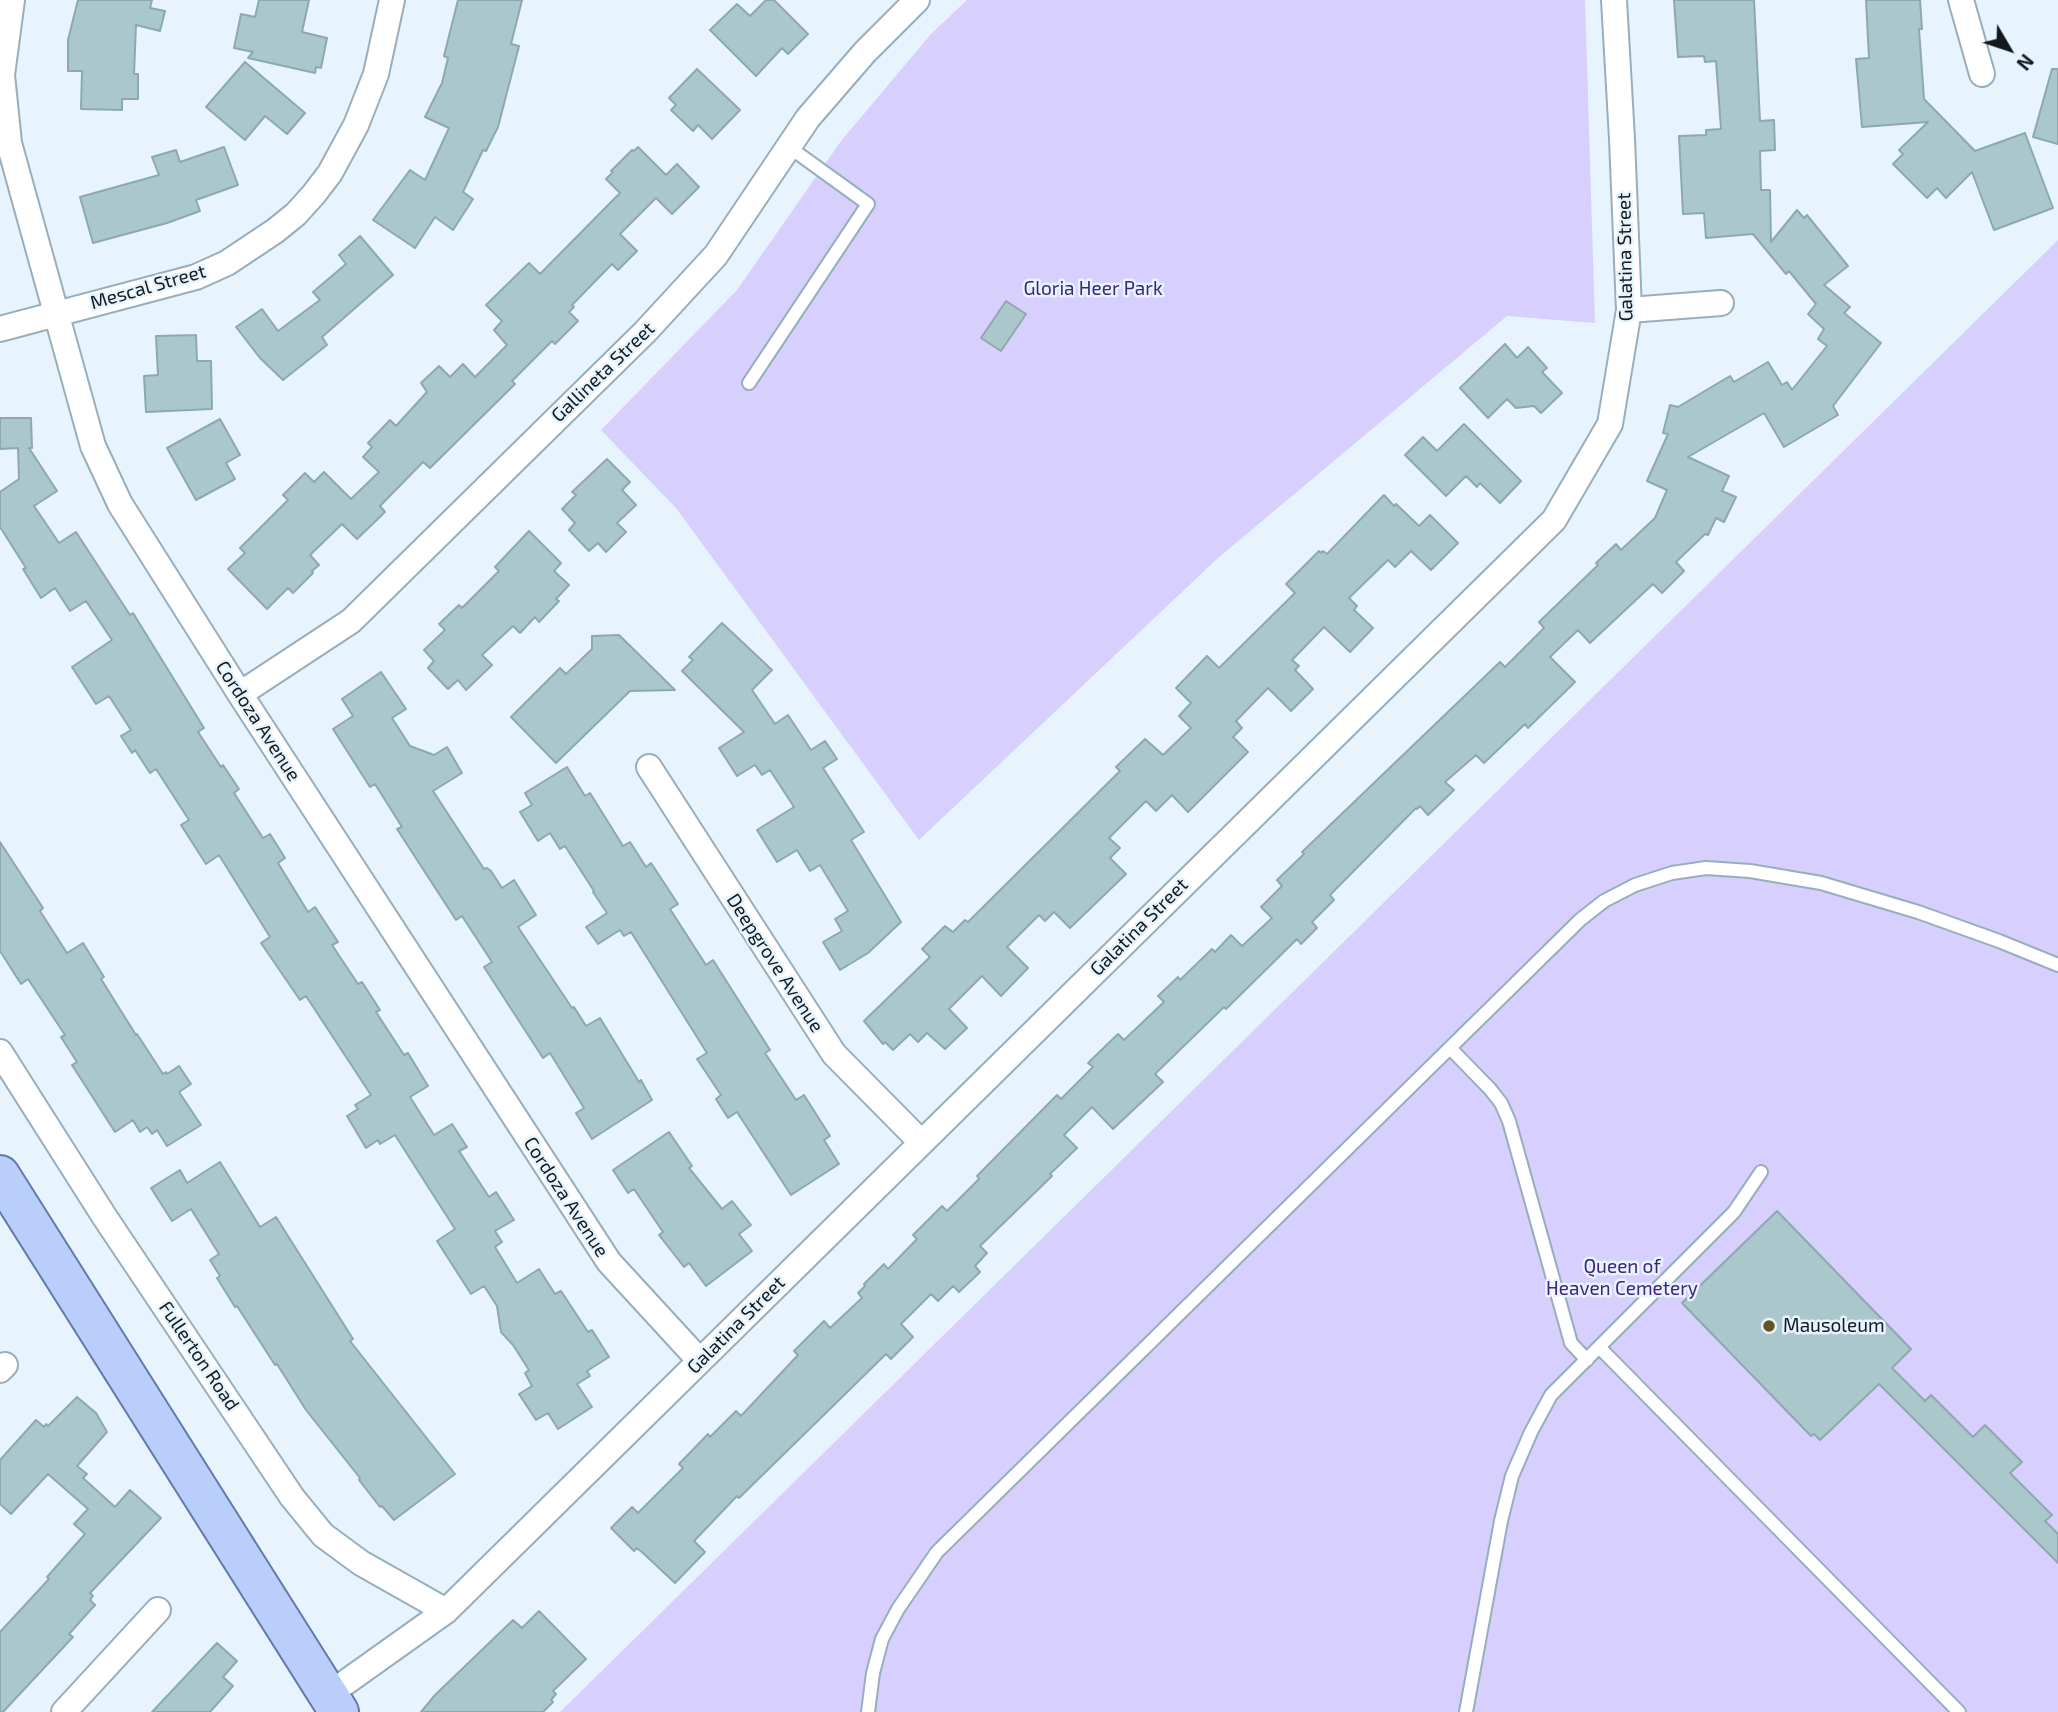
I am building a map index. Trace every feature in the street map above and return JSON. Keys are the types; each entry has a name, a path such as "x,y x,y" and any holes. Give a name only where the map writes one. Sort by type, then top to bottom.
{"main road":[{"path":"0,1175 334,1703"}],"street":[{"name":"Mescal Street","path":"0,329 196,277 239,255 296,214 330,173 356,125 376,74 392,0"},
{"name":"Gallineta Street","path":"240,694 351,621 645,332 716,255 808,118 917,0"},
{"name":"Galatina Street","path":"334,1703 446,1611 1554,520 1609,424 1629,310 1614,0"},
{"path":"1961,0 1982,74"},
{"name":"Cordoza Avenue","path":"7,2 2,75 9,143 93,446 120,504 240,694 609,1262 700,1361"},
{"path":"1629,310 1721,303"},
{"name":"Deepgrove Avenue","path":"649,767 834,1054 921,1142"},
{"name":"Fullerton Road","path":"0,1052 104,1216 292,1497 323,1535 360,1563 446,1611"},
{"path":"64,1712 158,1610"}],"lane":[{"path":"749,383 868,204 789,147"},
{"path":"868,1712 873,1673 883,1639 898,1609 937,1552 1580,920 1604,901 1635,885 1672,873 1706,868 1750,871 1821,883 1930,916 2058,965"},
{"path":"1450,1048 1490,1089 1501,1103 1509,1121 1571,1343 1587,1360"},
{"path":"1466,1712 1501,1521 1512,1476 1551,1395 1734,1212 1761,1172"},
{"path":"1599,1347 1959,1712"}],"green space":[{"name":"Gloria Heer Park","path":"967,0 1585,0 1595,323 1507,316 1218,558 919,840 676,508 601,430 737,290 841,141 931,34"},
{"name":"Queen of Heaven Cemetery","path":"2058,240 2058,1712 560,1712"}],"building":[{"path":"78,0 152,0 150,8 165,11 160,31 136,25 134,74 138,74 138,99 122,99 122,110 81,109 82,71 68,71 68,40"},
{"path":"259,0 309,0 302,32 327,38 321,68 316,67 315,73 248,58 253,52 234,48 241,14 255,17"},
{"path":"458,0 522,0 511,44 519,46 498,127 486,151 483,150 463,192 473,199 453,230 435,217 415,248 373,220 410,170 425,180 449,128 425,117 442,83 448,58 444,56"},
{"path":"766,0 774,0 808,34 788,54 782,48 756,76 710,30 737,4 750,16"},
{"path":"1674,0 1754,0 1760,121 1774,120 1775,150 1760,151 1761,190 1770,190 1771,242 1797,210 1804,218 1807,215 1848,266 1824,285 1850,307 1844,313 1881,343 1833,406 1838,415 1784,447 1764,413 1688,457 1729,476 1722,491 1736,497 1724,522 1716,518 1708,535 1705,534 1676,562 1684,571 1662,593 1653,584 1590,643 1578,630 1550,657 1575,682 1528,728 1525,724 1484,763 1476,755 1445,782 1454,790 1428,815 1420,806 1416,808 1330,895 1334,900 1312,922 1317,928 1301,944 1297,939 1155,1074 1163,1082 1113,1129 1092,1107 1064,1135 1077,1148 980,1246 987,1253 975,1266 980,1272 959,1292 953,1286 938,1301 931,1294 901,1324 913,1337 891,1359 886,1354 739,1498 737,1496 694,1541 705,1552 675,1583 637,1548 634,1551 611,1528 632,1507 638,1513 683,1468 679,1464 708,1434 710,1437 736,1411 741,1416 798,1355 794,1351 824,1321 830,1328 862,1298 858,1293 864,1284 884,1264 888,1269 917,1239 913,1235 942,1206 947,1211 979,1179 977,1176 1057,1095 1061,1099 1093,1067 1088,1063 1118,1034 1124,1040 1164,1002 1158,996 1178,977 1180,980 1212,949 1215,952 1231,935 1242,946 1272,918 1261,907 1282,886 1277,880 1304,854 1302,852 1500,662 1505,667 1544,628 1539,622 1616,544 1621,550 1655,518 1667,490 1647,481 1668,434 1663,433 1670,405 1678,407 1730,376 1734,382 1768,362 1782,385 1787,382 1792,390 1827,346 1818,339 1824,329 1808,314 1816,304 1789,271 1786,274 1753,234 1706,238 1704,213 1683,214 1679,136 1706,135 1706,130 1721,129 1716,61 1705,62 1704,56 1678,57"},
{"path":"1866,0 1920,0 1922,29 1919,29 1924,99 1975,151 2025,133 2053,208 1994,230 1972,172 1946,198 1937,188 1927,198 1893,164 1903,154 1899,150 1928,122 1862,127 1856,59 1869,58"},
{"path":"245,62 305,113 287,134 265,116 245,140 206,107"},
{"path":"697,69 740,110 712,139 698,125 693,131 671,110 676,105 669,98"},
{"path":"2052,69 2058,69 2058,144 2033,137"},
{"path":"224,147 238,185 196,200 200,211 93,243 80,197 159,175 152,157 176,150 180,162"},
{"path":"638,147 666,175 677,164 699,187 672,214 656,198 620,234 637,251 618,270 612,264 572,305 574,307 569,312 578,321 555,344 552,341 512,381 515,384 430,468 423,462 380,506 385,512 357,539 342,524 310,555 319,565 313,573 293,593 288,588 267,609 228,569 245,553 240,548 288,500 283,495 305,473 314,482 324,472 351,499 379,472 363,457 372,447 368,443 390,420 396,426 427,392 421,383 439,366 450,377 463,364 475,377 507,345 494,330 502,321 486,305 529,263 540,274 620,193 606,179 632,150"},
{"path":"360,236 393,275 322,337 327,345 283,380 260,358 236,327 262,309 278,331 320,300 313,292 346,264 339,255"},
{"path":"1006,301 1026,314 1001,351 981,338"},
{"path":"196,335 197,361 211,361 212,409 146,412 144,376 158,375 156,336"},
{"path":"1505,344 1517,358 1528,347 1547,368 1542,372 1562,393 1541,413 1534,406 1516,408 1507,399 1488,418 1460,388"},
{"path":"0,418 31,418 32,448 29,448 57,491 34,506 59,543 76,532 130,615 133,613 204,728 198,732 239,789 234,793 263,838 270,834 285,858 278,863 308,912 315,907 338,942 332,945 358,984 362,982 380,1010 376,1012 404,1055 408,1053 428,1086 410,1097 434,1135 452,1124 467,1147 459,1151 489,1197 496,1192 514,1220 495,1231 502,1242 495,1247 517,1283 539,1269 555,1294 561,1291 588,1332 592,1330 609,1357 587,1371 590,1376 577,1384 592,1407 558,1429 548,1413 536,1420 519,1394 532,1386 525,1373 529,1370 501,1332 497,1306 484,1286 471,1294 437,1241 455,1229 395,1135 380,1144 378,1140 366,1148 347,1116 358,1109 355,1105 371,1095 306,996 300,1000 261,943 270,937 219,855 206,864 181,825 189,820 156,769 150,773 135,750 132,753 121,736 131,730 109,696 96,704 72,667 112,640 86,601 70,611 55,588 41,598 0,527 0,492 19,479 18,448 0,449"},
{"path":"220,419 240,455 226,463 235,479 196,500 167,448"},
{"path":"1464,424 1521,481 1500,503 1480,483 1477,487 1466,476 1446,496 1405,455 1423,437 1437,451"},
{"path":"607,459 630,482 622,490 636,505 617,523 626,532 606,552 598,543 589,551 569,530 575,523 562,509 576,495 572,492"},
{"path":"1384,495 1419,526 1430,515 1458,543 1431,570 1411,551 1395,567 1388,560 1349,598 1357,606 1354,610 1373,628 1350,652 1324,627 1292,660 1299,666 1295,670 1313,689 1291,711 1268,688 1236,721 1242,728 1233,737 1248,752 1188,812 1172,795 1156,811 1146,801 1109,838 1120,848 1110,858 1126,874 1070,928 1054,912 1045,921 1039,915 1007,947 1028,968 1001,996 982,976 949,1009 967,1028 945,1049 927,1033 918,1042 910,1034 893,1050 885,1042 883,1044 864,1021 930,957 922,949 945,926 953,932 965,920 968,922 1120,771 1116,767 1145,739 1163,755 1191,728 1179,716 1191,703 1176,688 1207,656 1219,668 1295,593 1286,584 1319,551 1327,554"},
{"path":"529,531 561,563 554,571 569,585 556,599 559,601 539,622 535,617 520,633 513,626 482,655 492,665 466,690 458,680 448,689 428,668 434,661 424,650 445,630 439,624 459,605 462,608 499,571 495,567"},
{"path":"722,623 772,670 752,690 775,724 788,715 811,750 825,741 837,759 823,768 864,832 851,840 901,922 868,953 840,970 823,942 842,931 835,919 848,911 820,865 810,871 797,850 777,862 757,830 794,807 770,770 762,775 755,765 737,776 719,748 744,732 682,671 693,660 689,657"},
{"path":"619,635 675,690 630,691 556,763 511,717 560,668 566,674 592,649 592,636"},
{"path":"381,672 406,709 392,718 410,746 434,755 447,747 462,773 433,791 484,869 491,871 502,888 514,880 536,915 518,927 586,1026 600,1018 652,1100 592,1139 576,1113 584,1108 550,1053 543,1058 484,967 492,962 462,916 456,920 397,829 402,827 375,784 370,787 333,729 353,716 342,699"},
{"path":"567,767 585,796 590,793 623,846 630,842 646,867 651,863 678,904 670,909 706,965 713,960 770,1050 765,1053 796,1100 804,1095 830,1136 824,1140 839,1164 791,1195 737,1112 728,1118 716,1099 721,1095 697,1059 707,1053 631,932 624,936 620,930 598,944 586,927 607,913 594,891 565,846 560,849 550,833 538,841 520,812 532,805 525,793"},
{"path":"0,842 43,908 40,911 67,953 83,943 104,977 101,979 163,1074 179,1066 191,1084 179,1092 201,1125 167,1146 157,1130 152,1134 147,1127 140,1132 133,1120 115,1132 72,1065 77,1062 61,1037 65,1035 28,979 21,984 0,951"},
{"path":"669,1132 692,1166 689,1168 722,1209 732,1201 751,1225 739,1234 752,1251 706,1286 689,1263 684,1267 659,1235 663,1232 634,1189 628,1193 613,1170"},
{"path":"220,1162 260,1227 276,1217 353,1339 350,1341 455,1474 394,1520 380,1507 306,1410 277,1364 275,1365 237,1306 235,1307 217,1278 220,1276 210,1260 219,1254 191,1209 172,1221 151,1188 180,1170 187,1183"},
{"name":"Mausoleum","path":"1777,1211 1911,1349 1892,1368 1925,1401 1931,1395 1973,1437 1985,1425 2022,1462 2010,1473 2052,1515 2045,1521 2058,1534 2058,1563 1879,1384 1820,1440 1814,1434 1811,1436 1682,1303"},
{"path":"77,1397 96,1413 107,1432 77,1466 87,1474 83,1478 115,1507 130,1490 161,1518 90,1593 93,1596 90,1600 95,1605 69,1634 73,1637 3,1712 0,1712 0,1632 49,1579 47,1577 85,1534 74,1524 88,1509 48,1474 11,1514 0,1504 0,1460 36,1420 44,1427 46,1424 48,1426"},
{"path":"539,1611 586,1659 553,1691 556,1694 551,1700 553,1702 543,1712 421,1712 435,1695 513,1620 522,1628"},
{"path":"217,1643 237,1661 223,1677 233,1686 210,1712 152,1712"}],"place":[{"name":"Mausoleum","path":"1769,1326"}]}
